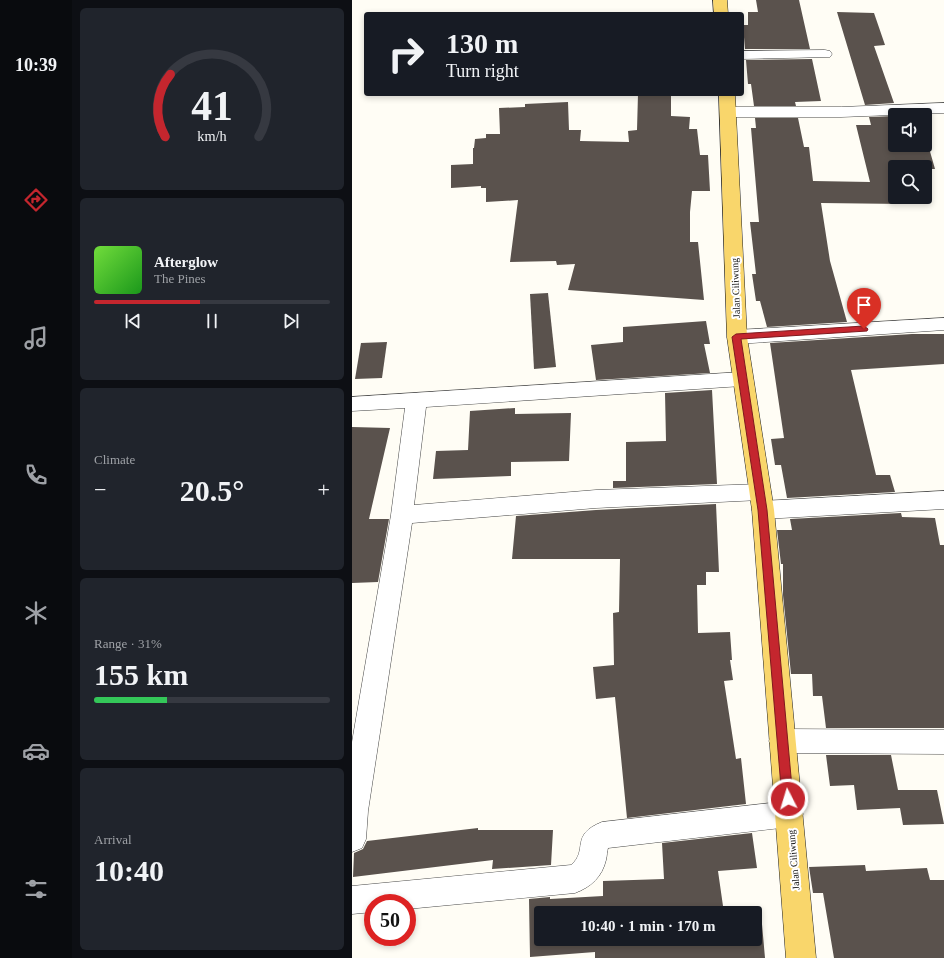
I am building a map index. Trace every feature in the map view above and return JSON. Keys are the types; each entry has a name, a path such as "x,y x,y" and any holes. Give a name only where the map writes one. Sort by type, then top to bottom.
{"main road":[{"path":"720,0 721,12"},
{"name":"Jalan Ciliwung","path":"728,103 736,337 761,501 801,958"}],"street":[{"path":"744,55 825,54"},
{"path":"728,103 841,112 944,108"},
{"path":"736,337 944,324"},
{"path":"352,404 742,379"},
{"path":"352,839 356,803 402,515 417,400"},
{"path":"402,515 596,499 761,501 944,500"},
{"path":"782,741 944,742"},
{"path":"352,900 575,879 585,873 592,864 594,842 602,835 789,814"}],"building":[{"path":"756,0 799,0 810,49 745,49 744,25 748,25 748,12 758,12"},
{"path":"837,12 874,13 885,45 874,46 894,103 865,105"},
{"path":"812,59 821,101 795,102 796,106 754,106 751,84 748,84 746,60"},
{"path":"638,96 671,96 671,116 690,117 689,129 697,129 700,155 708,155 710,191 692,191 690,212 690,242 698,242 704,300 568,290 575,264 557,265 556,261 510,262 518,200 486,202 486,188 481,188 481,186 451,188 451,165 473,164 473,148 475,139 486,138 486,134 500,134 499,108 525,107 525,104 568,102 569,130 581,130 580,141 629,142 628,131 637,130"},
{"path":"888,116 888,152 930,152 935,169 932,169 932,160 888,160 888,204 821,203 830,261 847,322 767,327 760,301 756,301 752,274 756,274 750,222 759,222 751,128 756,128 755,118 798,118 804,147 809,147 813,181 870,182 856,125 871,125 869,117"},
{"path":"548,293 556,367 534,369 530,294"},
{"path":"706,321 710,344 704,344 710,373 596,380 591,345 623,342 623,327"},
{"path":"912,334 944,334 944,364 851,370 876,475 890,475 895,492 787,498 781,465 775,465 771,439 784,438 770,343"},
{"path":"387,342 382,378 355,379 361,343"},
{"path":"712,390 717,484 613,488 613,481 626,481 626,442 666,441 665,393"},
{"path":"515,408 515,414 571,413 569,461 511,462 511,476 433,479 436,451 468,450 470,411"},
{"path":"352,427 390,428 369,519 389,519 378,582 352,583"},
{"path":"716,504 719,572 706,572 706,585 697,585 698,633 730,632 732,660 730,660 733,680 724,681 736,759 741,758 746,804 627,818 615,697 596,699 593,667 614,665 613,613 619,612 620,559 512,559 516,516"},
{"path":"901,513 902,517 935,518 940,545 944,545 944,728 826,728 822,696 813,696 812,674 791,674 783,595 783,564 781,564 777,530 792,530 790,519"},
{"path":"826,755 891,755 898,790 937,790 944,824 903,825 900,808 857,810 854,785 830,786"},
{"path":"478,828 478,830 553,830 551,865 492,869 493,860 353,877 354,853 363,849 367,841"},
{"path":"752,833 757,868 718,871 723,906 534,906 534,946 762,946 762,924 765,958 595,958 595,952 530,957 529,899 603,896 603,881 664,879 662,843"},
{"path":"865,865 866,871 927,868 930,880 944,880 944,958 834,958 823,893 813,893 809,867"}],"route":[{"path":"788,799 763,510 736,337 864,329"}]}
